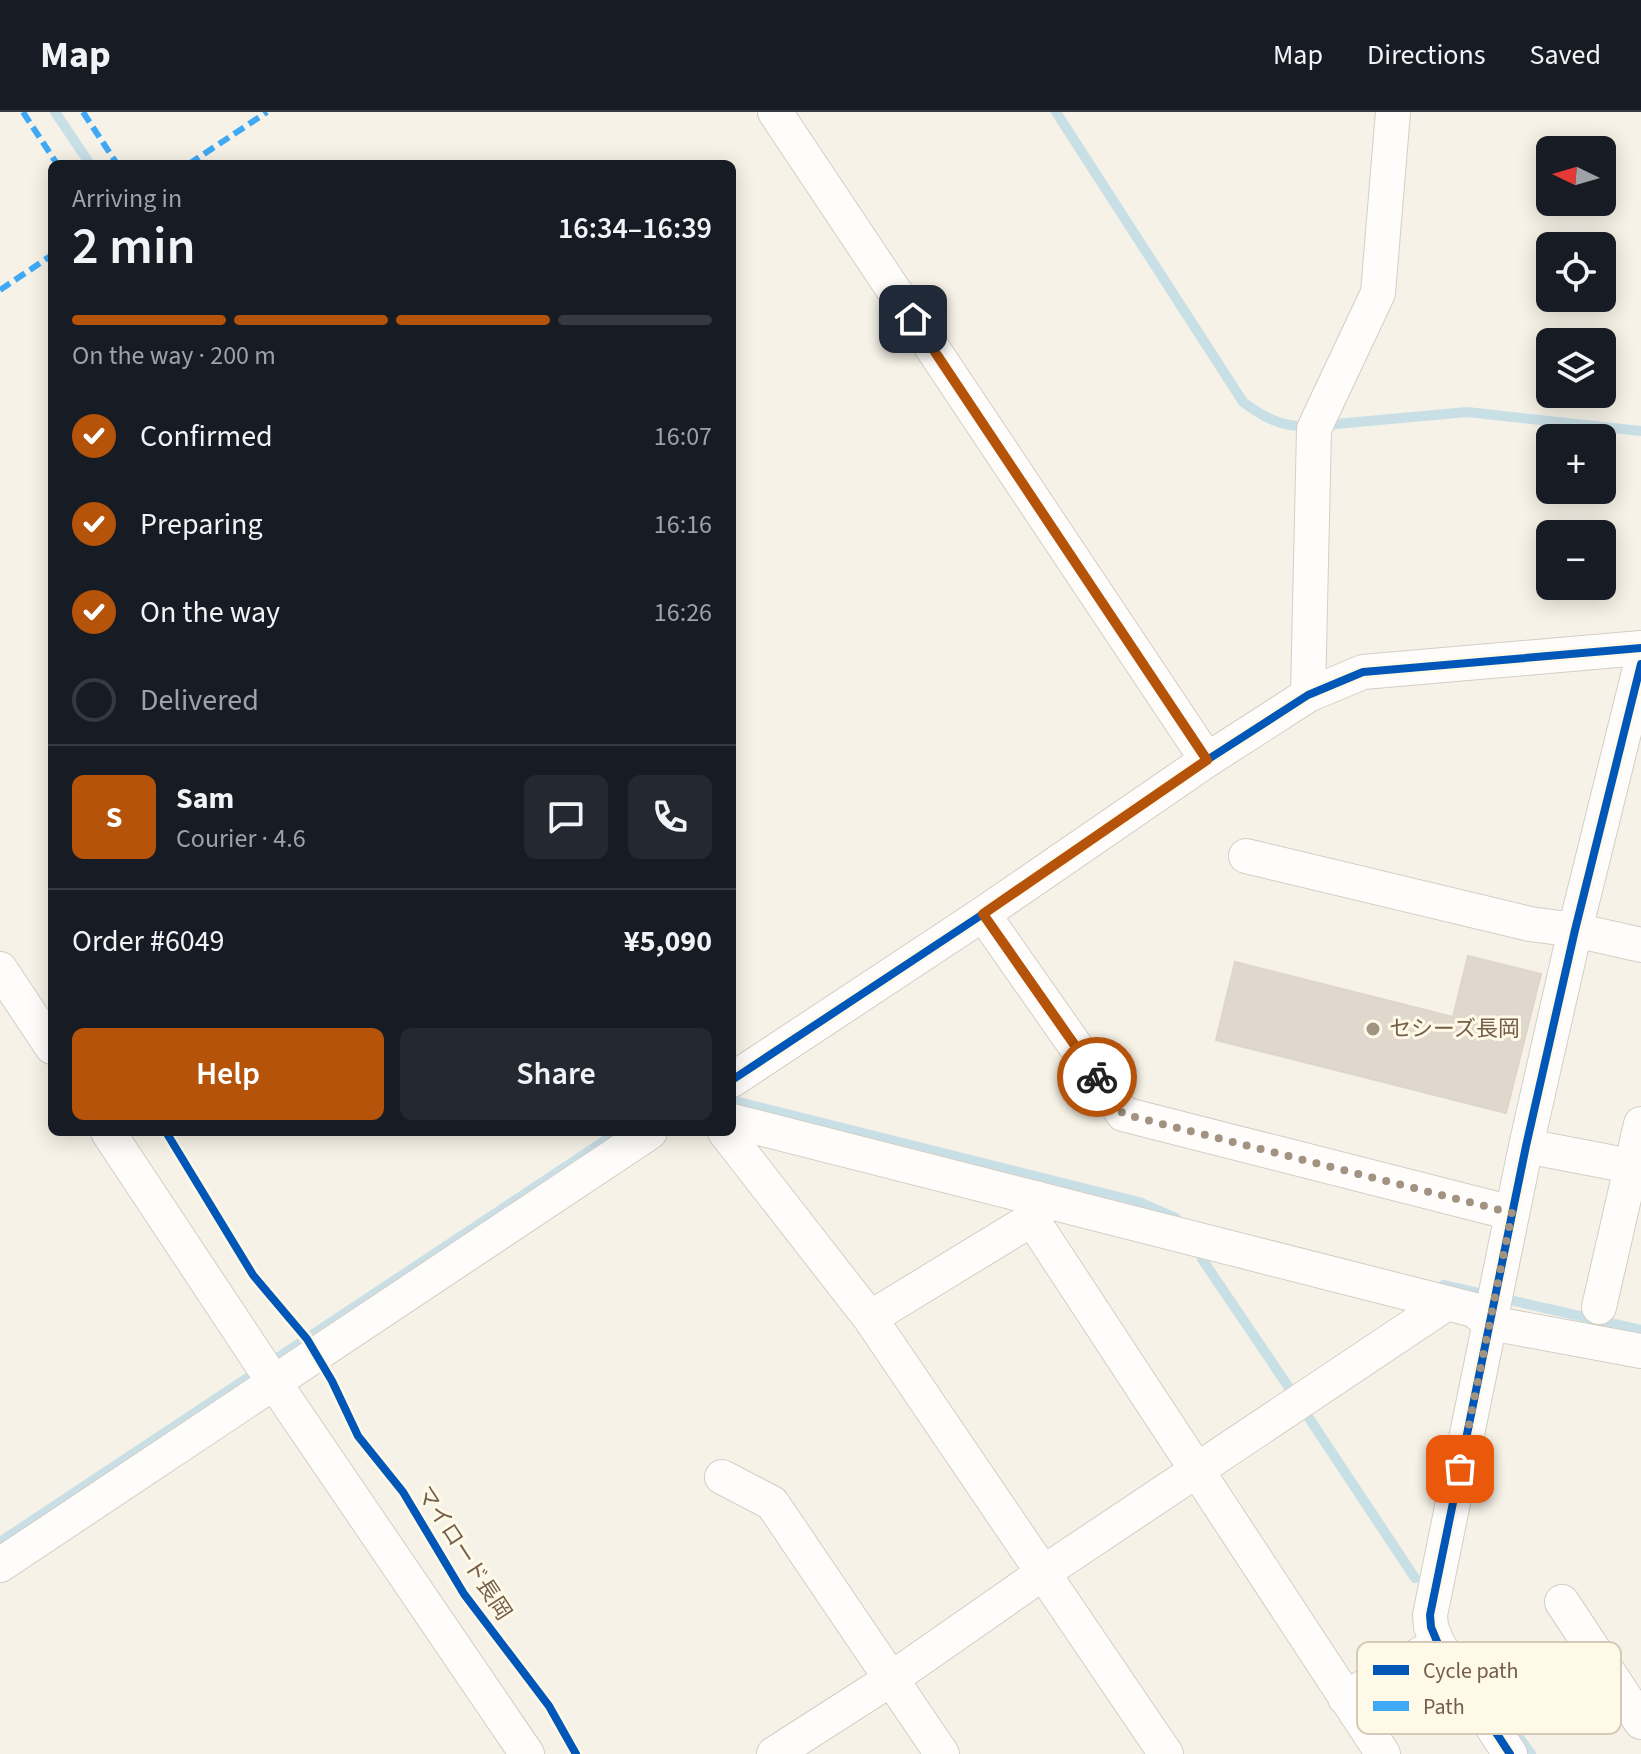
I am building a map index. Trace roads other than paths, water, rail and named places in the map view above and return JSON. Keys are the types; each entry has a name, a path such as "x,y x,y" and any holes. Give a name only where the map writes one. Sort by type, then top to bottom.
{"street":[{"path":"775,112 1207,760"},
{"path":"1308,695 1314,429 1378,293 1393,112"},
{"path":"736,1077 1308,695 1363,672 1641,648"},
{"path":"1437,1642 1431,1627 1432,1601 1512,1213 1575,930 1641,664"},
{"path":"1246,856 1530,924 1575,930 1641,945"},
{"path":"983,914 1123,1114 1512,1213"},
{"path":"0,969 48,1041"},
{"path":"736,1122 1034,1208 1447,1303 1474,1310 1490,1323 1641,1351"},
{"path":"1599,1307 1636,1167 1641,1124"},
{"path":"111,1136 527,1754"},
{"path":"0,1565 267,1372 644,1136"},
{"path":"728,1136 870,1318 1166,1754"},
{"path":"1526,1146 1636,1167"},
{"path":"870,1318 1034,1208"},
{"path":"1034,1208 1357,1716"},
{"path":"774,1754 891,1679 1043,1573 1447,1303"},
{"path":"722,1477 772,1503 942,1754"},
{"path":"1562,1602 1588,1642"},
{"path":"1345,1698 1357,1691"},
{"path":"1621,1692 1641,1722"},
{"path":"1369,1734 1383,1754"},
{"path":"1497,1734 1510,1754"}],"waterway":[{"path":"55,112 87,160"},
{"path":"1056,112 1243,402 1274,420 1309,426"},
{"path":"1325,425 1467,412 1641,431"},
{"path":"736,1101 1139,1202 1176,1218"},
{"path":"0,1542 612,1136"},
{"path":"1202,1259 1292,1392"},
{"path":"1444,1285 1641,1330"},
{"path":"1305,1412 1415,1578"},
{"path":"1518,1736 1531,1754"}],"place":[{"name":"セシーズ長岡","path":"1373,1029"}]}
